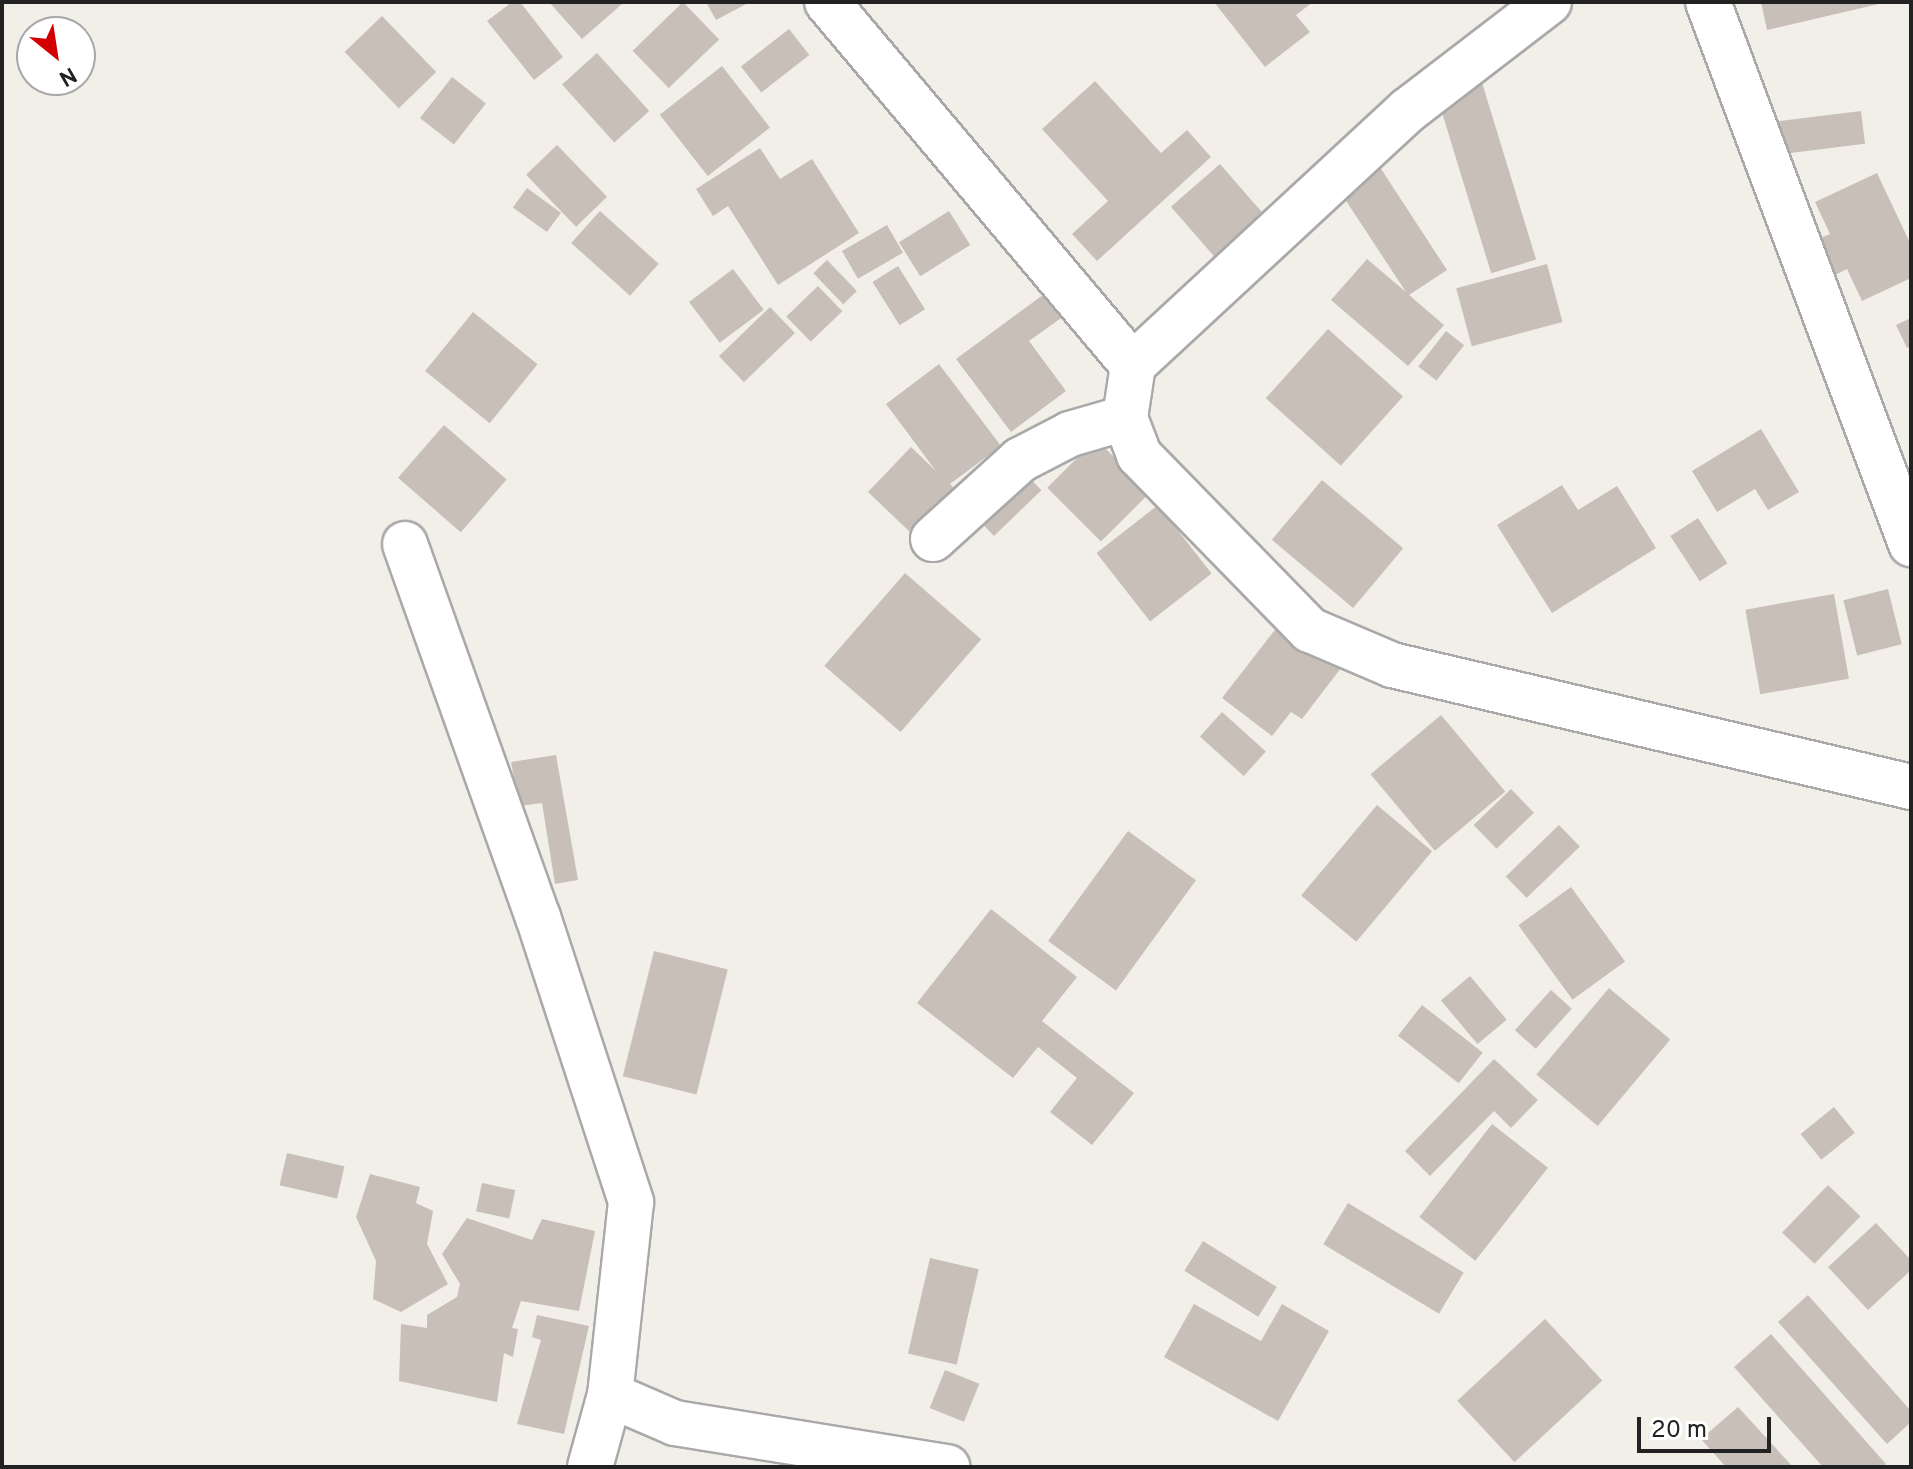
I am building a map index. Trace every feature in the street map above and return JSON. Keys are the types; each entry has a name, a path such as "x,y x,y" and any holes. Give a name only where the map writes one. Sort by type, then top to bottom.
{"street":[{"path":"827,2 1133,365"},
{"path":"1549,2 1408,110 1133,365 1125,418 1139,455 1310,630 1392,665 1911,787"},
{"path":"1708,2 1911,544"},
{"path":"933,539 1020,460 1070,434 1125,418"},
{"path":"405,544 538,917 631,1202 610,1395 590,1467"},
{"path":"610,1395 675,1423 947,1467"}],"building":[{"path":"512,2 520,2 563,57 534,80 487,21"},
{"path":"549,2 620,2 622,4 582,39"},
{"path":"683,2 719,39 669,88 633,51"},
{"path":"706,2 750,2 716,20"},
{"path":"1214,2 1313,2 1296,15 1310,32 1265,67"},
{"path":"1761,2 1883,2 1883,3 1767,30"},
{"path":"382,16 436,72 399,108 345,52"},
{"path":"789,29 809,55 761,93 741,67"},
{"path":"597,53 649,111 614,142 562,84"},
{"path":"722,66 770,127 708,176 660,115"},
{"path":"1480,76 1536,260 1491,273 1435,90"},
{"path":"452,77 486,103 454,144 420,118"},
{"path":"1095,81 1161,153 1187,130 1211,157 1097,261 1072,234 1108,201 1042,129"},
{"path":"1861,111 1865,144 1775,155 1771,122"},
{"path":"557,145 607,197 576,227 526,175"},
{"path":"760,148 780,179 812,159 859,233 778,285 728,206 713,216 696,189"},
{"path":"1372,155 1447,270 1409,295 1444,325 1408,366 1331,300 1367,259 1406,292 1333,181"},
{"path":"1220,164 1264,215 1215,257 1171,207"},
{"path":"1877,173 1911,245 1911,278 1862,301 1847,269 1835,275 1818,239 1830,234 1815,202"},
{"path":"527,188 561,213 547,232 513,207"},
{"path":"600,211 659,264 630,296 571,243"},
{"path":"949,211 970,245 920,276 899,242"},
{"path":"887,225 903,253 858,279 842,251"},
{"path":"827,260 857,291 843,304 813,273"},
{"path":"1547,264 1563,322 1472,346 1456,288"},
{"path":"898,266 925,309 900,325 873,282"},
{"path":"733,269 764,310 720,343 689,302"},
{"path":"818,286 842,311 811,342 786,317"},
{"path":"1047,292 1064,316 1029,341 1066,391 1011,432 956,359"},
{"path":"770,307 795,333 744,382 719,356"},
{"path":"473,312 538,364 490,423 425,371"},
{"path":"1911,318 1911,346 1907,348 1896,325"},
{"path":"1328,329 1403,397 1341,466 1266,398"},
{"path":"1446,331 1464,345 1436,381 1418,366"},
{"path":"939,364 1001,446 950,484 954,488 911,533 868,492 911,447 936,471 886,404"},
{"path":"444,425 507,479 461,532 398,478"},
{"path":"1761,429 1799,492 1768,510 1755,489 1717,512 1692,471"},
{"path":"1096,439 1150,493 1101,542 1047,488"},
{"path":"1022,470 1041,490 994,536 975,516"},
{"path":"1322,480 1403,548 1353,608 1272,540"},
{"path":"1562,485 1578,510 1617,486 1656,548 1552,613 1497,525"},
{"path":"1158,505 1212,574 1150,622 1097,553"},
{"path":"1698,518 1727,563 1700,581 1670,536"},
{"path":"905,573 981,639 901,732 824,666"},
{"path":"1888,589 1902,644 1857,655 1843,600"},
{"path":"1834,594 1849,679 1760,694 1745,610"},
{"path":"1281,622 1341,668 1302,719 1291,712 1272,736 1222,698"},
{"path":"1222,712 1266,751 1244,776 1200,737"},
{"path":"1441,715 1505,792 1435,851 1371,774"},
{"path":"556,755 578,880 555,884 542,803 519,806 511,762"},
{"path":"1511,789 1534,813 1497,849 1474,825"},
{"path":"1377,805 1432,851 1356,942 1301,895"},
{"path":"1559,825 1580,847 1527,898 1506,876"},
{"path":"1128,831 1196,880 1116,990 1048,941"},
{"path":"1571,887 1625,961 1572,1000 1518,925"},
{"path":"991,909 1077,977 1042,1021 1134,1093 1092,1145 1050,1112 1077,1078 1038,1047 1013,1078 917,1003"},
{"path":"654,951 728,969 697,1095 623,1076"},
{"path":"1470,976 1507,1020 1478,1044 1441,1000"},
{"path":"1609,988 1670,1039 1598,1126 1536,1075"},
{"path":"1551,990 1572,1009 1536,1049 1515,1030"},
{"path":"1422,1005 1483,1052 1459,1083 1398,1036"},
{"path":"1494,1059 1538,1100 1511,1128 1494,1111 1430,1176 1405,1151"},
{"path":"1834,1107 1855,1133 1821,1160 1801,1134"},
{"path":"1492,1124 1548,1168 1475,1261 1419,1217"},
{"path":"287,1153 344,1166 337,1198 280,1185"},
{"path":"370,1174 420,1187 416,1203 433,1211 427,1244 448,1284 401,1312 373,1299 376,1261 356,1217"},
{"path":"482,1183 515,1190 509,1218 476,1211"},
{"path":"1828,1185 1860,1216 1815,1264 1782,1232"},
{"path":"1348,1203 1464,1273 1439,1314 1323,1244"},
{"path":"467,1218 532,1240 542,1219 595,1231 579,1311 521,1301 512,1328 518,1329 513,1357 504,1353 497,1402 399,1381 401,1324 427,1328 427,1315 457,1297 460,1284 442,1254"},
{"path":"1876,1223 1911,1260 1911,1270 1868,1310 1828,1267"},
{"path":"1203,1241 1277,1287 1258,1317 1184,1271"},
{"path":"930,1258 979,1269 957,1365 908,1353"},
{"path":"1808,1295 1911,1411 1911,1422 1887,1444 1778,1322"},
{"path":"1194,1304 1261,1341 1282,1304 1329,1331 1278,1421 1164,1357"},
{"path":"537,1315 589,1326 564,1434 517,1424 541,1340 532,1337"},
{"path":"1545,1319 1602,1380 1515,1462 1457,1401"},
{"path":"1771,1334 1886,1464 1882,1467 1823,1467 1734,1367"},
{"path":"945,1370 979,1384 964,1422 930,1408"},
{"path":"1738,1407 1793,1467 1726,1467 1701,1439"}]}
